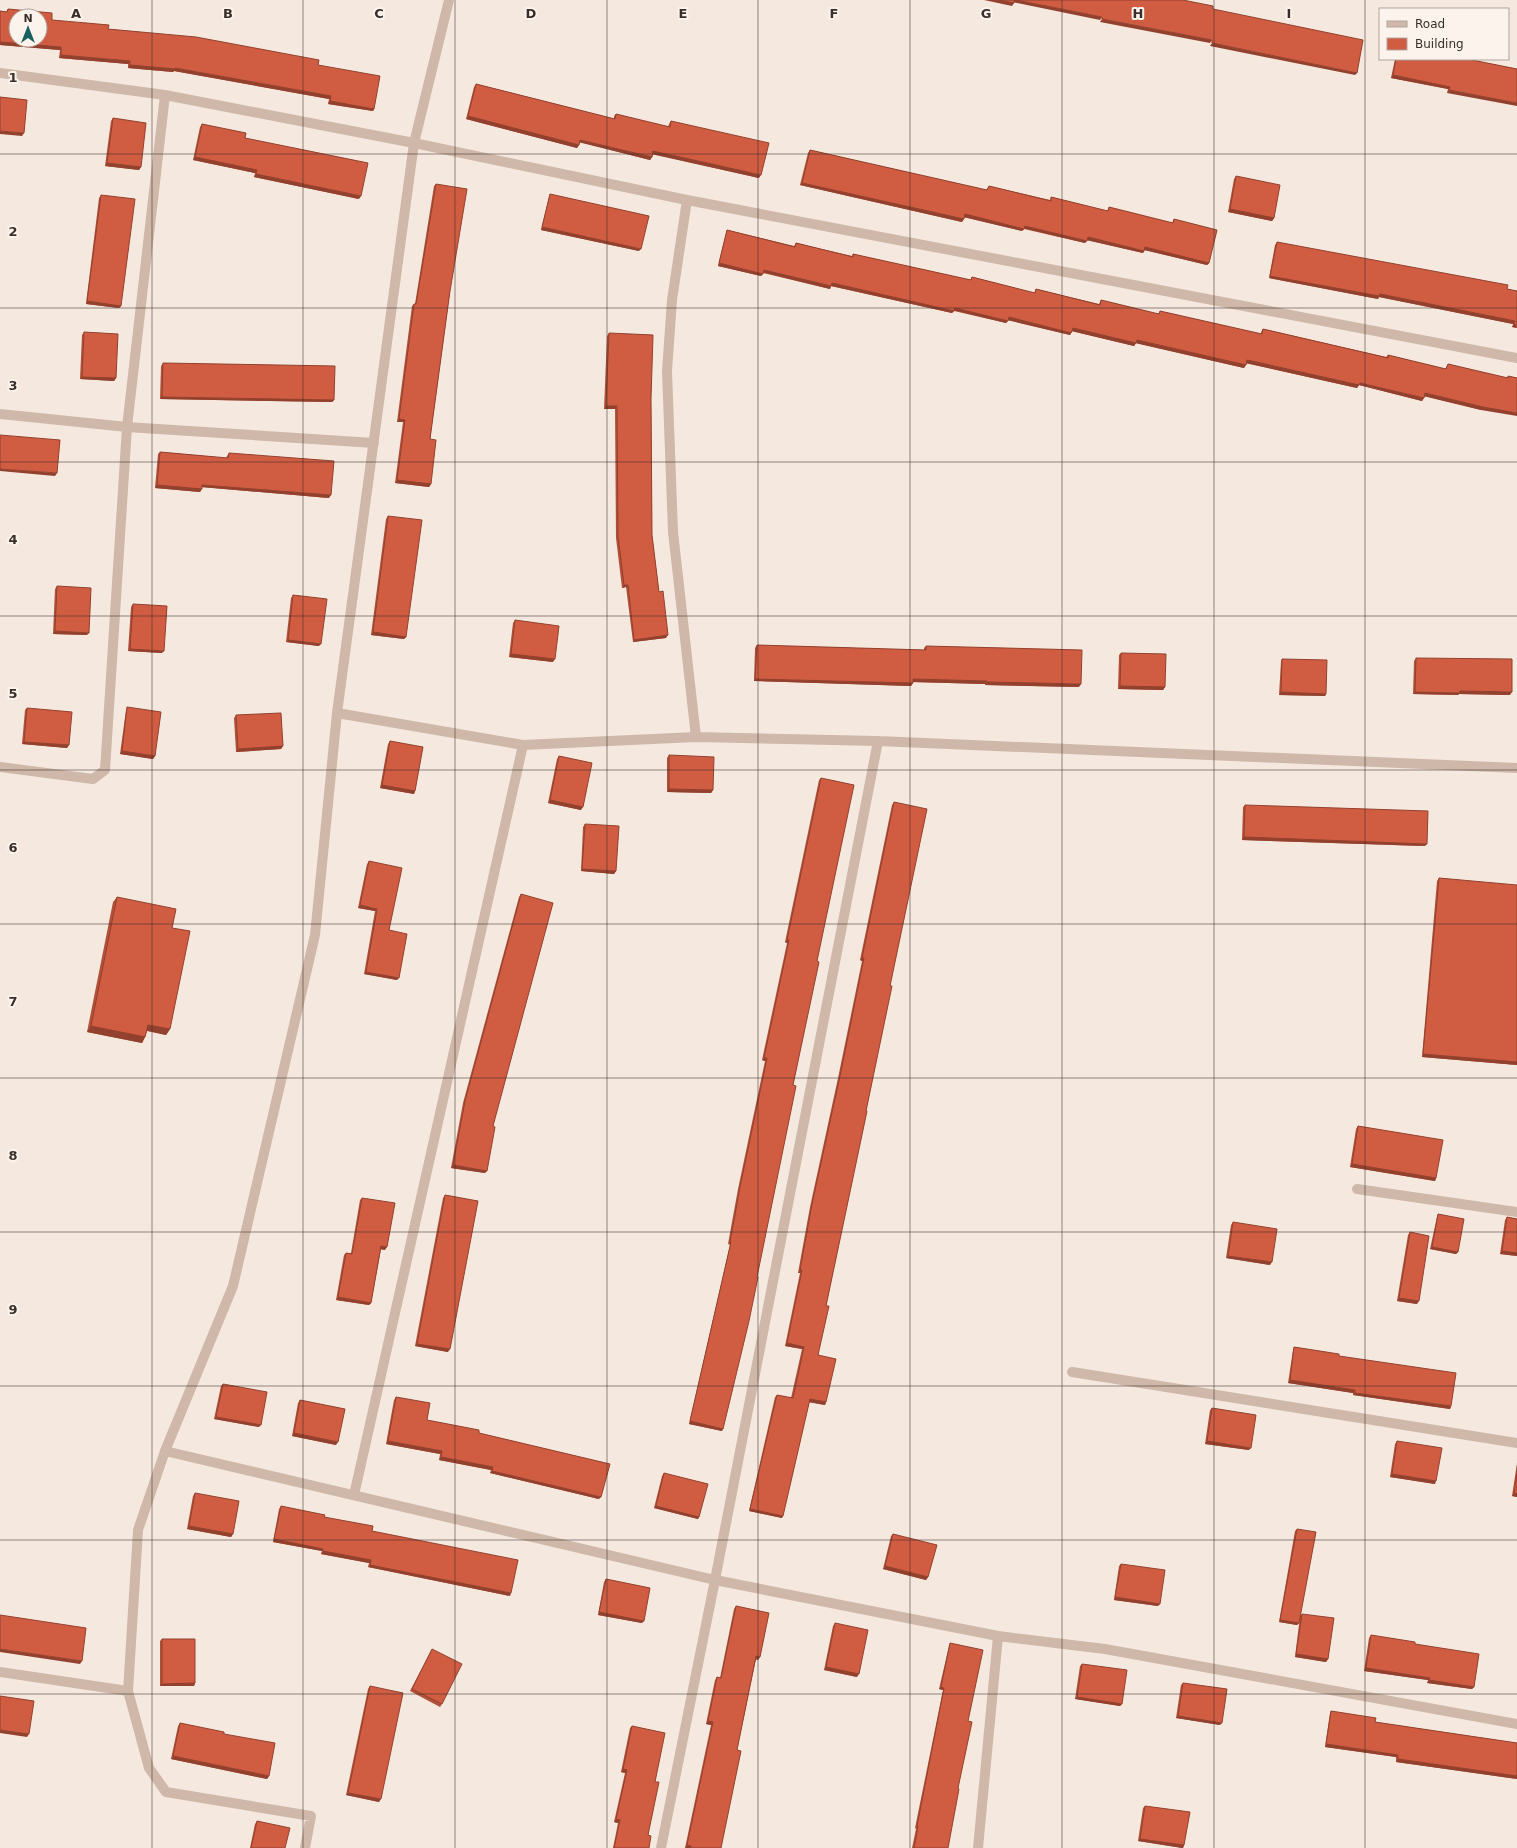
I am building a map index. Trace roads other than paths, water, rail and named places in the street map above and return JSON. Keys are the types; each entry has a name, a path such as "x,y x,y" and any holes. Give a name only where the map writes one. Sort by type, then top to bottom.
{"street":[{"path":"305,1848 311,1816 166,1792 149,1768 128,1691 138,1530 165,1451 233,1286 315,935 336,713 414,143 449,0"},
{"path":"0,73 165,95 414,143 687,200 1517,358"},
{"path":"0,767 93,779 105,770 127,427 165,95"},
{"path":"687,200 672,300 667,371 672,532 696,737"},
{"path":"0,414 127,427 374,443"},
{"path":"336,713 523,745 696,737 878,742 1517,768"},
{"path":"661,1848 716,1580 878,742"},
{"path":"354,1495 523,745"},
{"path":"1356,1189 1517,1212"},
{"path":"1072,1372 1517,1443"},
{"path":"165,1451 716,1580 998,1636 1105,1649 1517,1724"},
{"path":"978,1848 998,1636"},
{"path":"0,1672 128,1691"}]}
